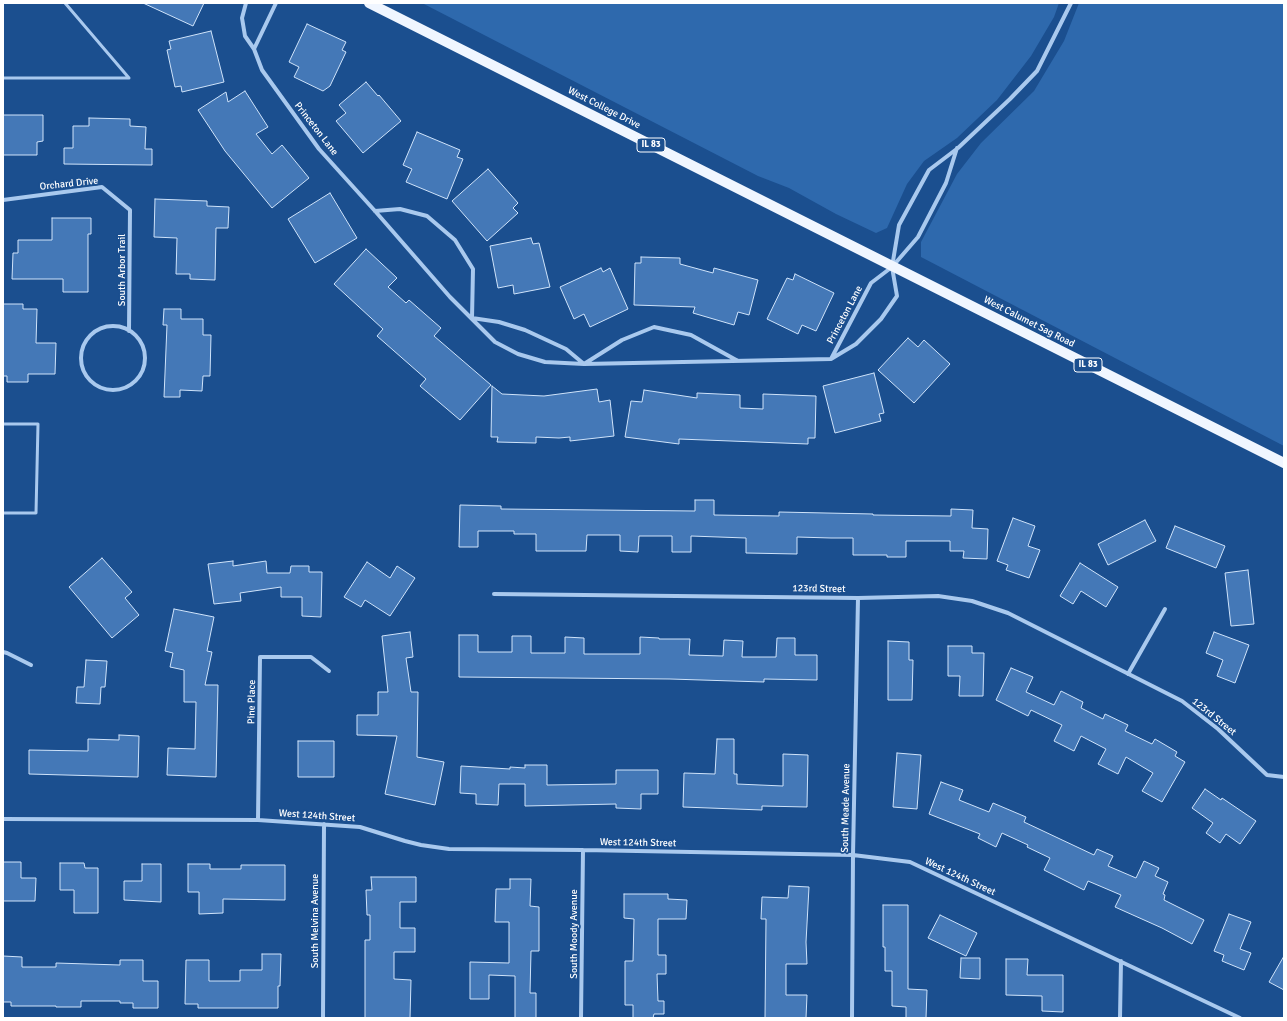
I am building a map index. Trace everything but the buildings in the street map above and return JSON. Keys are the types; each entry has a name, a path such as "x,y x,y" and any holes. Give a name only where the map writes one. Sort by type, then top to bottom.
{"main road":[{"name":"West College Drive","path":"369,3 892,267"},
{"name":"West Calumet Sag Road","path":"892,267 1284,463"}],"street":[{"name":"Princeton Lane","path":"246,3 242,18 245,36 254,49 262,70 319,149 450,297 495,342 518,354 545,362 584,364 831,359 856,344 881,319 897,296 892,267 871,283 831,359"},
{"path":"254,49 276,3"},
{"path":"892,267 899,225 912,198 929,170 958,148 1010,99 1037,70 1071,3"},
{"path":"892,267 918,237 946,183 958,148"},
{"name":"Orchard Drive","path":"3,200 102,187 130,210"},
{"name":"South Arbor Trail","path":"129,331 130,210"},
{"path":"375,211 400,210 427,216 455,240 473,269 472,318 499,322 525,330 566,349 584,364 622,340 654,327 691,335 738,361"},
{"path":"108,326 119,327 129,331 137,337 145,355 141,375 126,388 106,390 96,386 82,369 81,358 83,347 89,337 97,330 108,326"},
{"name":"123rd Street","path":"494,594 858,598 938,596 972,601 1008,613 1182,701 1218,729 1267,775 1284,777"},
{"name":"South Meade Avenue","path":"852,1018 853,855 858,598"},
{"path":"1128,674 1165,609"},
{"path":"3,652 31,665"},
{"name":"Pine Place","path":"258,820 260,657 312,657 329,671"},
{"name":"West 124th Street","path":"3,819 258,820 360,827 421,845 449,849 853,855 910,862 1240,1018"},
{"name":"South Melvina Avenue","path":"323,1018 324,824"},
{"name":"South Moody Avenue","path":"581,1018 582,850"},
{"path":"1120,1018 1121,961"}],"lane":[{"path":"3,78 129,78 65,3"},
{"path":"3,424 38,424 38,431 36,513 3,513"}],"shaded area":[{"path":"422,3 1059,3 1054,17 1031,56 997,100 957,138 924,161 907,184 887,228 876,233 836,214 789,188 758,176"},
{"path":"1079,3 1284,3 1284,446 921,257 921,242 957,174 981,143 1034,91 1064,41"}]}
